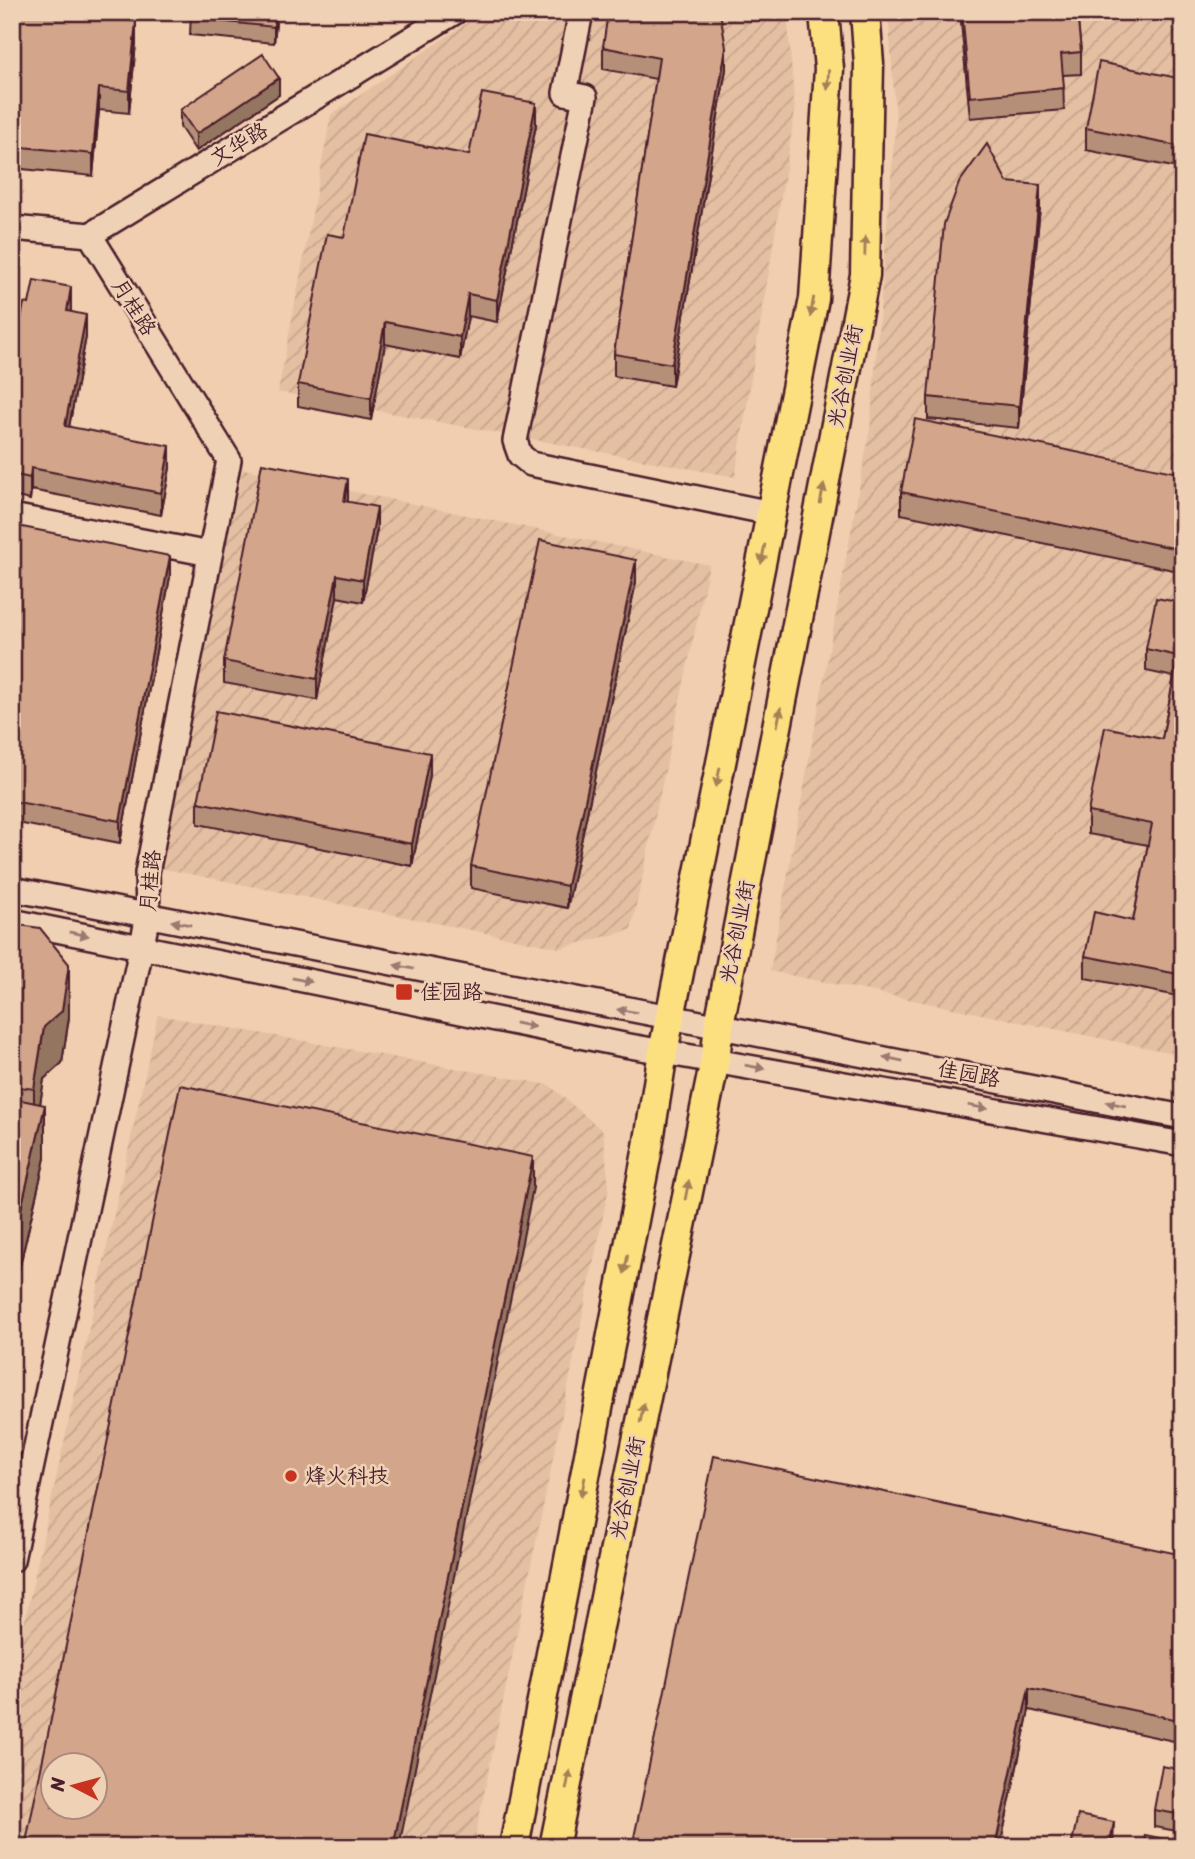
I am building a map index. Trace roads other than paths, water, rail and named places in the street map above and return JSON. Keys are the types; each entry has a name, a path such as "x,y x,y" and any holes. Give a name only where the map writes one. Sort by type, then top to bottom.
{"main road":[{"name":"光谷创业街","path":"514,1847 649,1147 663,1052 814,299 829,69 824,12"},
{"name":"光谷创业街","path":"554,1847 715,1060 719,1025 865,275 869,64 865,12"}],"street":[{"name":"文华路","path":"90,235 455,12"},
{"path":"581,12 565,93 585,97 515,441 520,455 531,464 771,513"},
{"path":"12,228 90,235"},
{"name":"月桂路","path":"12,1560 148,916 147,873 229,460 90,235"},
{"path":"12,516 210,554"},
{"name":"佳园路","path":"12,889 632,1012 719,1025 1183,1117"},
{"name":"佳园路","path":"12,921 663,1052 1183,1144"}],"place":[{"name":"佳园路","path":"404,992"},
{"name":"烽火科技","path":"291,1476"}]}
